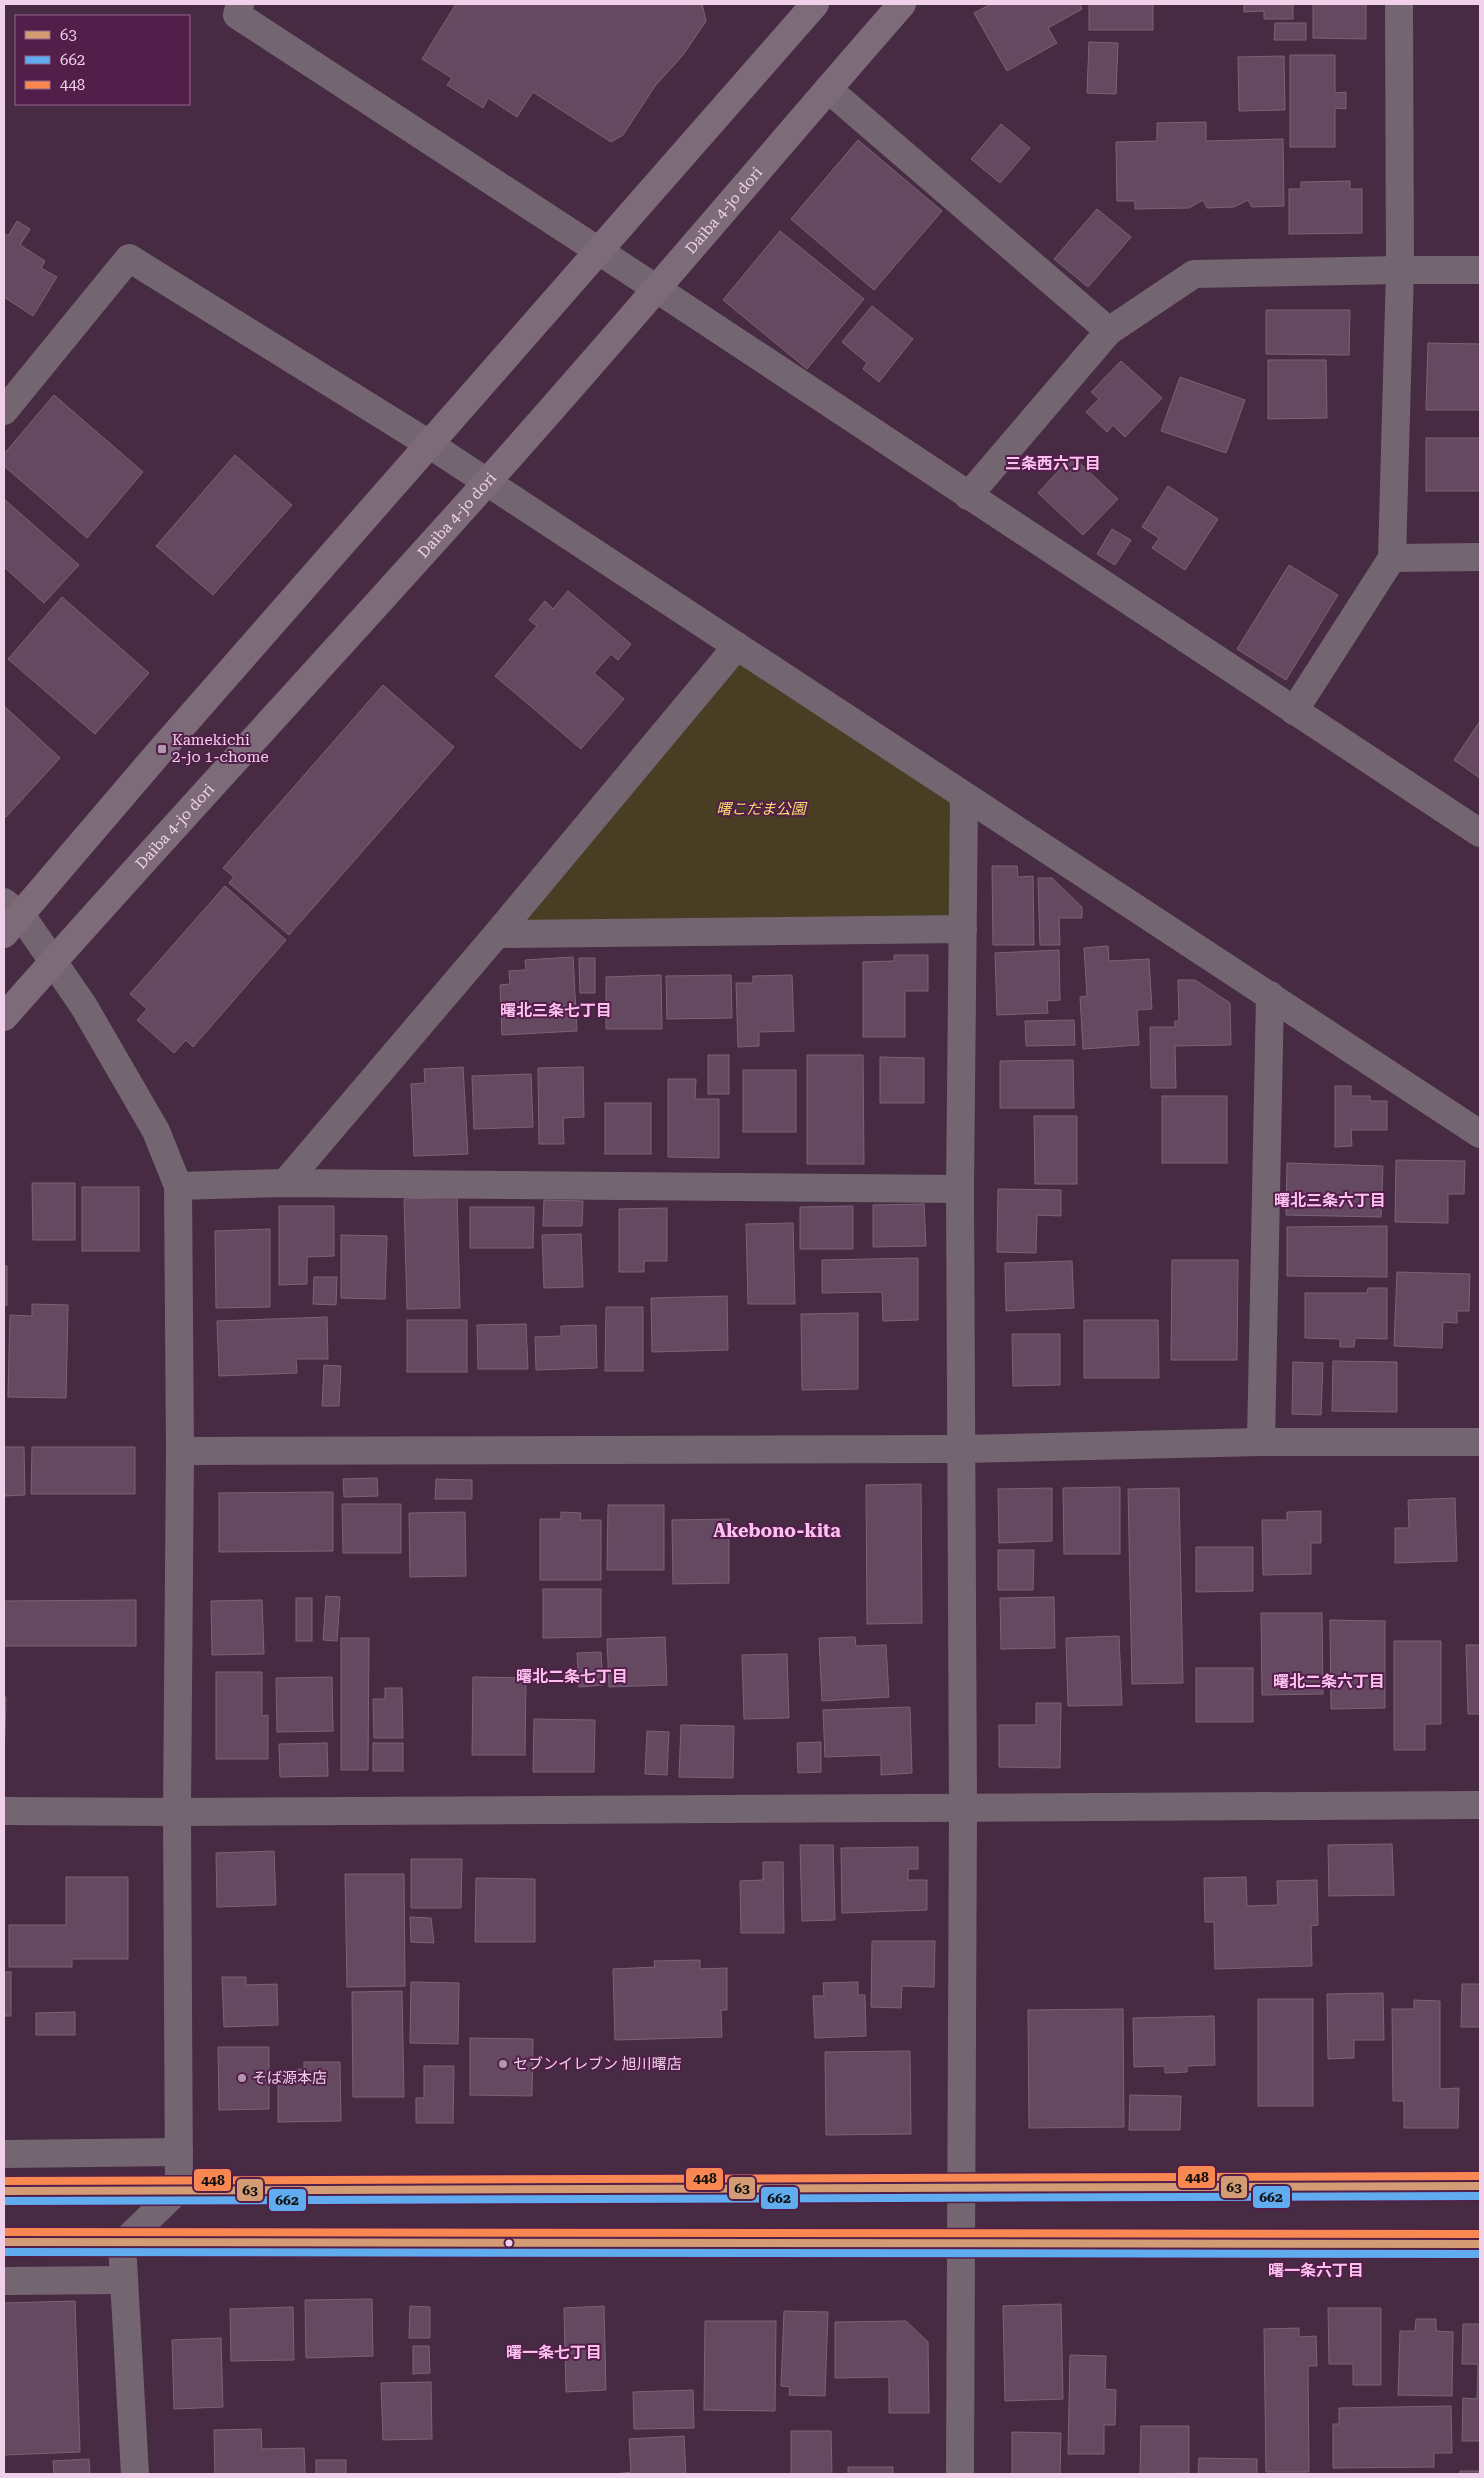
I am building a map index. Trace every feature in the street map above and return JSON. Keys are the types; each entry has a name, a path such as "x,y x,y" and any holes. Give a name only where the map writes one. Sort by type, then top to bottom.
{"highway":[{"path":"10,917 162,749 597,250 815,4"},
{"name":"Daiba 4-jo dori","path":"4,1017 487,482 657,289 902,4"}],"street":[{"path":"240,4 237,15 657,289 1480,834"},
{"path":"1294,712 1392,558 1400,270 1399,4"},
{"path":"828,89 1109,331"},
{"path":"4,411 129,258 487,482 964,797 1270,995 1480,1134"},
{"path":"968,496 1109,331 1194,274 1480,270"},
{"path":"1392,558 1480,557"},
{"path":"285,1183 497,934 737,646"},
{"path":"960,2474 960,2244 963,2187 963,1449 960,1189 964,797"},
{"path":"10,917 53,961 83,1005 156,1131 178,1186 180,1451 177,1812 179,2189 122,2244 134,2474"},
{"path":"497,934 963,929"},
{"path":"1261,1442 1270,995"},
{"path":"178,1186 285,1183 960,1189"},
{"path":"180,1451 963,1449 1261,1442 1480,1442"},
{"path":"4,1811 177,1812 1480,1805"},
{"path":"4,2154 179,2152"},
{"path":"4,2191 1480,2186"},
{"path":"4,2242 122,2244 1480,2244"},
{"path":"4,2281 124,2280"}],"green space":[{"name":"曙こだま公園","path":"737,646 964,797 963,929 497,934"}],"building":[{"path":"456,4 702,4 706,21 683,55 655,86 623,135 611,142 533,92 517,117 488,98 483,108 447,85 452,78 422,59"},
{"path":"991,4 1080,4 1082,9 1048,28 1057,43 1007,71 974,13"},
{"path":"1089,4 1153,4 1153,30 1089,30"},
{"path":"1244,4 1293,4 1293,19 1264,19 1264,11 1244,12"},
{"path":"1313,4 1366,4 1366,39 1313,38"},
{"path":"1275,23 1306,23 1306,40 1274,40"},
{"path":"1089,42 1118,43 1116,94 1087,93"},
{"path":"1290,55 1335,55 1335,93 1346,92 1346,109 1335,108 1335,147 1290,147"},
{"path":"1284,56 1285,110 1239,111 1238,57"},
{"path":"1206,122 1206,141 1283,139 1284,206 1252,207 1248,200 1234,207 1207,208 1203,200 1189,208 1135,209 1135,201 1117,201 1116,142 1157,141 1157,123"},
{"path":"1001,124 1030,148 1000,183 971,159"},
{"path":"858,140 942,211 874,290 791,219"},
{"path":"1350,181 1350,189 1362,189 1362,233 1289,234 1289,189 1301,189 1301,182"},
{"path":"1097,209 1131,237 1088,287 1054,259"},
{"path":"17,221 30,229 20,245 45,261 41,268 57,277 33,316 4,297 4,233 8,236"},
{"path":"780,231 864,299 807,369 723,300"},
{"path":"872,306 913,339 879,382 863,369 867,363 842,342"},
{"path":"1266,310 1350,310 1349,355 1266,354"},
{"path":"1428,343 1480,344 1480,410 1426,410"},
{"path":"1268,360 1326,360 1327,418 1268,419"},
{"path":"1121,361 1162,398 1125,437 1113,425 1107,432 1086,412 1099,399 1091,392"},
{"path":"1180,377 1245,400 1226,453 1161,431"},
{"path":"54,395 143,472 87,538 4,466 4,454"},
{"path":"1426,438 1480,438 1480,491 1426,491"},
{"path":"235,455 292,505 213,595 156,546"},
{"path":"1072,456 1118,499 1083,535 1038,493"},
{"path":"1168,486 1218,519 1185,570 1152,548 1159,538 1142,527"},
{"path":"4,499 79,565 44,603 4,567"},
{"path":"1112,529 1131,540 1115,565 1097,554"},
{"path":"1289,565 1338,595 1286,680 1237,649"},
{"path":"568,591 631,644 618,660 611,654 594,673 624,699 581,749 495,676 537,626 529,620 545,601 553,609"},
{"path":"62,597 149,673 95,734 8,659"},
{"path":"383,685 454,747 289,935 229,883 234,877 223,868"},
{"path":"4,706 60,758 6,817 4,815"},
{"path":"1480,721 1480,778 1454,760"},
{"path":"992,866 1017,866 1018,877 1033,876 1034,945 993,945"},
{"path":"1038,878 1052,878 1082,907 1082,918 1059,918 1060,945 1040,945"},
{"path":"225,886 286,940 193,1047 186,1040 174,1053 137,1020 147,1009 130,994"},
{"path":"1108,946 1109,961 1149,959 1152,1009 1137,1010 1139,1045 1083,1049 1080,997 1087,996 1084,948"},
{"path":"1059,950 1060,1000 1047,1001 1048,1013 997,1015 995,953"},
{"path":"894,955 928,955 928,991 905,991 905,1037 863,1037 863,962 894,961"},
{"path":"573,957 577,1031 502,1035 500,985 510,984 509,971 526,970 525,960"},
{"path":"579,958 595,958 595,993 580,993"},
{"path":"661,975 662,1029 606,1029 606,977"},
{"path":"731,975 732,1018 667,1019 666,976"},
{"path":"792,975 794,1031 759,1032 759,1046 738,1047 736,983 753,983 753,976"},
{"path":"1178,980 1195,980 1230,1003 1231,1045 1175,1046 1176,1088 1151,1088 1150,1027 1175,1027 1175,1021 1179,1021"},
{"path":"1074,1020 1075,1045 1026,1046 1025,1021"},
{"path":"708,1055 729,1055 729,1094 708,1094"},
{"path":"807,1055 863,1055 864,1164 807,1164"},
{"path":"880,1057 924,1058 924,1103 880,1103"},
{"path":"1073,1060 1074,1108 1000,1108 1000,1061"},
{"path":"463,1067 468,1154 414,1156 411,1084 425,1083 424,1069"},
{"path":"583,1067 584,1117 563,1118 564,1144 539,1144 538,1068"},
{"path":"743,1070 796,1070 796,1132 743,1132"},
{"path":"531,1074 533,1127 474,1129 472,1076"},
{"path":"668,1079 696,1079 695,1099 719,1099 719,1158 668,1157"},
{"path":"1335,1086 1351,1086 1351,1096 1370,1096 1370,1101 1387,1101 1387,1130 1351,1130 1352,1146 1335,1147"},
{"path":"1162,1096 1227,1096 1227,1163 1162,1163"},
{"path":"605,1103 651,1103 651,1154 605,1154"},
{"path":"1034,1116 1077,1116 1077,1184 1035,1184"},
{"path":"1396,1160 1465,1161 1464,1194 1448,1194 1448,1223 1395,1222"},
{"path":"1287,1163 1383,1166 1381,1217 1286,1215"},
{"path":"32,1183 75,1183 75,1240 33,1240"},
{"path":"82,1187 139,1187 139,1251 82,1251"},
{"path":"998,1189 1061,1190 1061,1216 1037,1215 1036,1253 997,1252"},
{"path":"457,1197 460,1308 407,1309 404,1199"},
{"path":"544,1200 583,1201 582,1226 543,1226"},
{"path":"924,1204 926,1246 873,1247 873,1205"},
{"path":"279,1206 334,1206 334,1256 307,1257 307,1284 279,1285"},
{"path":"853,1206 853,1249 800,1249 800,1207"},
{"path":"470,1207 534,1207 533,1248 470,1248"},
{"path":"667,1208 667,1261 644,1261 644,1272 619,1272 619,1209"},
{"path":"793,1223 795,1304 748,1304 746,1224"},
{"path":"1387,1226 1387,1277 1287,1276 1287,1227"},
{"path":"270,1229 270,1307 216,1308 215,1231"},
{"path":"581,1234 583,1287 544,1288 542,1235"},
{"path":"341,1235 387,1236 385,1299 341,1298"},
{"path":"918,1258 918,1320 883,1321 882,1292 822,1293 822,1260"},
{"path":"1172,1260 1238,1260 1237,1360 1171,1360"},
{"path":"1072,1261 1074,1308 1006,1311 1005,1263"},
{"path":"4,1266 7,1266 7,1305 4,1305"},
{"path":"1397,1272 1470,1274 1469,1311 1457,1311 1457,1323 1443,1322 1442,1348 1394,1346"},
{"path":"314,1277 337,1277 336,1305 313,1304"},
{"path":"1368,1288 1387,1288 1387,1339 1355,1338 1354,1347 1340,1347 1340,1339 1305,1338 1305,1293 1367,1293"},
{"path":"727,1296 728,1350 652,1352 651,1298"},
{"path":"32,1304 68,1305 66,1398 8,1397 10,1315 32,1316"},
{"path":"606,1307 643,1307 643,1371 605,1371"},
{"path":"858,1313 858,1389 802,1390 801,1314"},
{"path":"327,1317 328,1359 296,1359 297,1373 219,1376 217,1321"},
{"path":"407,1320 467,1320 467,1372 407,1372"},
{"path":"1084,1320 1158,1320 1159,1378 1084,1378"},
{"path":"526,1324 528,1369 478,1369 477,1325"},
{"path":"596,1325 597,1368 536,1370 535,1337 561,1336 561,1326"},
{"path":"1012,1334 1060,1334 1060,1385 1013,1386"},
{"path":"1333,1361 1397,1362 1397,1412 1332,1411"},
{"path":"1293,1362 1323,1363 1321,1415 1292,1414"},
{"path":"324,1365 341,1366 339,1406 322,1406"},
{"path":"4,1447 24,1447 25,1495 4,1496"},
{"path":"32,1447 135,1447 135,1494 31,1494"},
{"path":"377,1478 378,1496 344,1497 343,1479"},
{"path":"436,1479 472,1480 472,1499 435,1499"},
{"path":"921,1484 922,1623 867,1624 866,1485"},
{"path":"1120,1487 1120,1554 1064,1554 1063,1488"},
{"path":"1052,1488 1052,1541 999,1543 998,1489"},
{"path":"1179,1488 1183,1683 1132,1684 1128,1489"},
{"path":"333,1492 333,1551 219,1552 219,1493"},
{"path":"1455,1498 1457,1561 1395,1563 1395,1528 1409,1528 1408,1500"},
{"path":"342,1504 401,1504 401,1553 343,1553"},
{"path":"608,1505 664,1505 664,1570 607,1570"},
{"path":"1321,1511 1321,1543 1311,1543 1311,1574 1263,1575 1262,1520 1287,1520 1287,1512"},
{"path":"465,1512 466,1576 410,1577 409,1513"},
{"path":"561,1512 581,1513 580,1520 601,1520 601,1580 540,1580 540,1519 561,1519"},
{"path":"729,1519 729,1583 673,1584 672,1520"},
{"path":"1196,1547 1253,1547 1253,1591 1196,1592"},
{"path":"998,1550 1034,1550 1033,1590 998,1590"},
{"path":"543,1589 601,1589 601,1637 543,1638"},
{"path":"326,1596 340,1597 337,1641 323,1640"},
{"path":"1054,1597 1055,1648 1001,1649 1000,1598"},
{"path":"296,1598 312,1598 312,1641 296,1641"},
{"path":"136,1600 136,1646 4,1646 4,1601"},
{"path":"262,1600 264,1654 212,1655 211,1601"},
{"path":"1261,1613 1322,1613 1323,1694 1262,1695"},
{"path":"1330,1620 1385,1621 1385,1708 1331,1709"},
{"path":"1119,1636 1122,1705 1068,1706 1066,1638"},
{"path":"665,1637 667,1685 609,1687 607,1639"},
{"path":"855,1637 856,1646 886,1645 889,1697 822,1701 819,1638"},
{"path":"341,1638 369,1638 368,1770 341,1770"},
{"path":"1394,1641 1441,1641 1441,1724 1425,1724 1425,1750 1394,1750"},
{"path":"1466,1645 1480,1645 1480,1714 1468,1714"},
{"path":"601,1652 603,1685 579,1687 577,1653"},
{"path":"787,1654 789,1718 744,1719 742,1655"},
{"path":"1196,1668 1253,1668 1253,1722 1196,1722"},
{"path":"216,1672 262,1672 262,1716 268,1715 268,1759 216,1759"},
{"path":"332,1677 333,1731 277,1732 276,1678"},
{"path":"473,1677 526,1678 525,1755 472,1755"},
{"path":"385,1688 402,1688 403,1738 374,1738 373,1699 385,1699"},
{"path":"4,1697 6,1697 4,1763"},
{"path":"1036,1703 1061,1703 1060,1768 999,1767 999,1725 1036,1725"},
{"path":"910,1707 912,1773 881,1775 881,1755 825,1757 823,1710"},
{"path":"534,1719 595,1720 594,1772 533,1772"},
{"path":"681,1725 734,1726 733,1778 679,1777"},
{"path":"647,1731 669,1732 667,1775 645,1774"},
{"path":"821,1742 821,1772 798,1773 797,1743"},
{"path":"327,1743 328,1776 280,1777 279,1744"},
{"path":"373,1743 403,1743 403,1771 373,1771"},
{"path":"1392,1844 1394,1895 1329,1896 1328,1845"},
{"path":"800,1845 833,1845 835,1920 802,1921"},
{"path":"918,1847 918,1869 908,1869 908,1880 927,1880 927,1910 842,1913 841,1848"},
{"path":"274,1851 276,1905 217,1907 216,1853"},
{"path":"411,1859 462,1859 461,1908 411,1908"},
{"path":"763,1862 783,1862 784,1933 741,1933 740,1881 763,1880"},
{"path":"345,1874 404,1874 405,1986 347,1987"},
{"path":"66,1877 128,1877 128,1959 72,1959 72,1967 9,1967 9,1925 66,1925"},
{"path":"1246,1877 1247,1906 1278,1905 1277,1881 1317,1880 1318,1925 1311,1926 1312,1966 1215,1969 1214,1922 1205,1922 1204,1878"},
{"path":"476,1878 535,1879 535,1942 475,1942"},
{"path":"410,1917 431,1918 434,1943 411,1942"},
{"path":"872,1941 935,1941 934,1987 902,1986 901,2008 871,2007"},
{"path":"700,1960 700,1969 727,1968 727,2010 721,2010 722,2037 615,2040 613,1969 655,1967 654,1961"},
{"path":"4,1972 11,1972 11,2016 4,2016"},
{"path":"222,1977 246,1977 246,1985 277,1984 278,2025 224,2027"},
{"path":"411,1982 459,1983 458,2044 410,2043"},
{"path":"858,1982 858,1995 865,1995 866,2036 815,2038 813,1996 824,1996 823,1983"},
{"path":"1462,1984 1480,1984 1480,2027 1461,2027"},
{"path":"402,1991 404,2097 353,2097 352,1992"},
{"path":"1383,1993 1384,2040 1354,2040 1354,2058 1328,2059 1327,1994"},
{"path":"1258,1999 1313,1999 1313,2106 1258,2106"},
{"path":"1414,2000 1440,2001 1440,2089 1459,2088 1458,2128 1404,2128 1404,2101 1393,2101 1392,2009 1414,2009"},
{"path":"1123,2009 1124,2127 1029,2128 1028,2010"},
{"path":"75,2012 75,2035 36,2035 36,2013"},
{"path":"1214,2016 1215,2065 1187,2066 1187,2072 1165,2073 1165,2066 1134,2067 1133,2018"},
{"path":"470,2038 533,2039 532,2096 470,2095"},
{"path":"218,2047 269,2047 269,2109 219,2110"},
{"path":"910,2051 911,2134 826,2135 825,2052"},
{"path":"304,2062 340,2062 341,2121 278,2122 278,2070 304,2069"},
{"path":"424,2066 454,2066 453,2123 416,2123 416,2098 424,2098"},
{"path":"1130,2095 1181,2096 1180,2130 1129,2130"},
{"path":"372,2299 373,2356 306,2358 305,2300"},
{"path":"75,2301 80,2452 4,2455 4,2303"},
{"path":"1061,2304 1063,2399 1005,2401 1003,2306"},
{"path":"410,2306 430,2307 430,2338 409,2338"},
{"path":"604,2306 606,2390 566,2392 564,2308"},
{"path":"293,2307 294,2360 231,2361 230,2309"},
{"path":"1328,2308 1381,2308 1381,2385 1353,2385 1353,2364 1329,2364"},
{"path":"784,2311 828,2312 825,2396 789,2395 790,2387 781,2386"},
{"path":"1416,2319 1436,2319 1436,2331 1453,2332 1452,2396 1398,2395 1400,2331 1415,2331"},
{"path":"705,2321 776,2321 775,2411 704,2410"},
{"path":"906,2321 928,2342 929,2413 889,2413 889,2377 835,2378 835,2322"},
{"path":"1463,2324 1480,2324 1480,2441 1462,2441 1463,2398 1477,2399 1478,2364 1462,2364"},
{"path":"1299,2328 1299,2337 1316,2336 1317,2366 1308,2366 1309,2472 1266,2472 1264,2329"},
{"path":"221,2338 223,2407 174,2409 172,2340"},
{"path":"413,2346 429,2346 430,2373 413,2374"},
{"path":"1070,2355 1106,2356 1105,2389 1116,2390 1115,2425 1104,2425 1104,2454 1068,2454"},
{"path":"431,2382 432,2439 383,2440 381,2383"},
{"path":"693,2390 694,2428 634,2429 633,2392"},
{"path":"1451,2406 1452,2453 1434,2453 1434,2467 1333,2468 1333,2424 1339,2424 1339,2408"},
{"path":"1141,2426 1189,2426 1189,2473 1140,2474"},
{"path":"261,2429 262,2449 304,2448 305,2474 215,2474 214,2430"},
{"path":"791,2431 831,2431 832,2474 791,2474"},
{"path":"1012,2432 1061,2433 1060,2474 1012,2474"},
{"path":"684,2436 686,2474 616,2474 631,2472 629,2439"},
{"path":"1199,2458 1257,2459 1257,2474 1198,2474"},
{"path":"89,2459 90,2474 54,2474 53,2461"},
{"path":"316,2460 346,2460 346,2474 316,2474"},
{"path":"848,2467 893,2467 893,2474 848,2474"},
{"path":"1460,2471 1480,2471 1480,2474 1460,2474"}],"transit line":[{"name":"448","path":"4,2181 1480,2176"},
{"name":"63","path":"4,2191 1480,2186"},
{"name":"662","path":"4,2201 1480,2196"},
{"name":"448","path":"4,2232 1480,2234"},
{"name":"63","path":"4,2242 1480,2244"},
{"name":"662","path":"4,2252 1480,2254"}],"place":[{"name":"Kamekichi 2-jo 1-chome","path":"162,749"},
{"name":"セブンイレブン 旭川曙店","path":"503,2064"},
{"name":"そば源本店","path":"242,2078"}],"district":[{"name":"三条西六丁目","path":"1053,463"},
{"name":"曙北三条七丁目","path":"556,1010"},
{"name":"曙北三条六丁目","path":"1330,1200"},
{"name":"Akebono-kita","path":"777,1530"},
{"name":"曙北二条七丁目","path":"572,1676"},
{"name":"曙北二条六丁目","path":"1329,1681"},
{"name":"曙一条六丁目","path":"1316,2270"},
{"name":"曙一条七丁目","path":"554,2352"}]}
